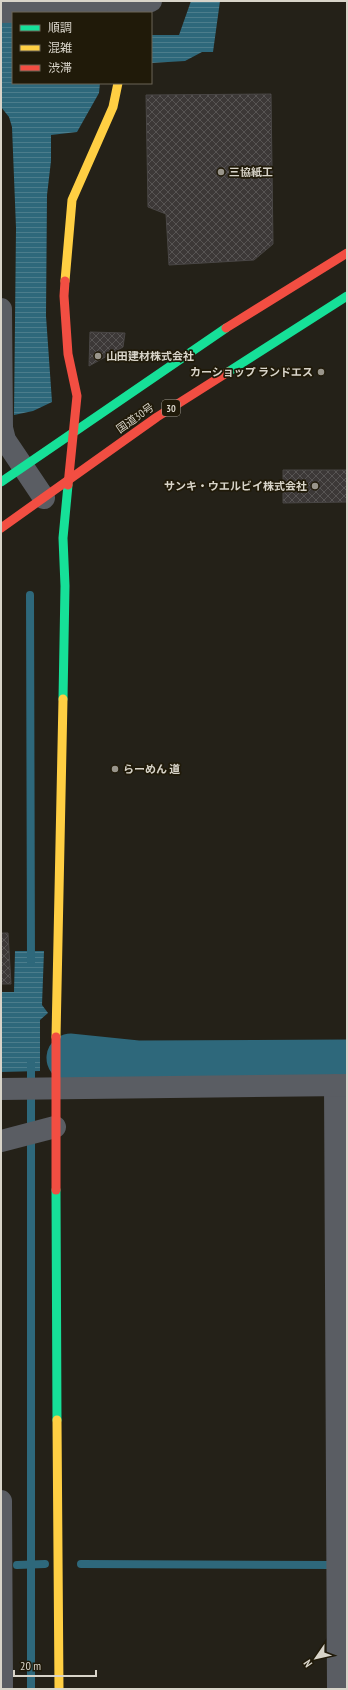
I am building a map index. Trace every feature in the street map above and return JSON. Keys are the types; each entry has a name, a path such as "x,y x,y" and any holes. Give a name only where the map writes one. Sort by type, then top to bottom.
{"main road":[{"path":"59,1689 50,1128 65,594 63,538 77,396 68,354 64,296 72,200 113,107 118,84"},
{"path":"1,482 142,384 293,285 347,253"},
{"name":"国道30号","path":"1,528 157,417 347,296"}],"street":[{"path":"121,12 151,1"},
{"path":"1,12 88,12"},
{"path":"1,309 2,428 5,440 44,498"},
{"path":"4,1089 341,1085 338,1689"},
{"path":"5,1140 50,1128"},
{"path":"1,1501 2,1689"}],"water":[{"path":"191,1 220,1 213,52 202,52 185,61 152,63 152,35 179,35"},
{"path":"12,15 12,84 100,84 99,93 77,132 51,135 51,161 47,195 46,316 52,402 33,411 14,415 16,228 12,127 9,117 1,107 1,20"},
{"path":"15,951 44,951 42,1005 48,1013 40,1020 40,1071 1,1072 1,992 14,992"}],"building":[{"path":"271,94 273,244 254,260 169,265 166,214 148,207 146,95"},
{"name":"山田建材株式会社","path":"90,332 125,333 123,347 89,366"},
{"name":"サンキ・ウエルビイ株式会社","path":"283,470 347,470 347,502 283,503"},
{"path":"1,933 8,933 11,984 1,984"}],"waterway":[{"path":"30,595 31,962"},
{"path":"77,1041 108,1062"},
{"path":"71,1058 139,1065 347,1064"},
{"path":"31,1062 31,1689"},
{"path":"17,1565 45,1564"},
{"path":"81,1564 336,1565"}],"traffic: fast":[{"path":"228,372 347,296"},
{"path":"1,482 226,328"},
{"path":"63,699 65,586 63,538 68,485"},
{"path":"56,1190 57,1420"}],"traffic: slow":[{"path":"65,281 72,200 113,107 118,84"},
{"path":"56,1037 63,699"},
{"path":"57,1420 59,1689"}],"traffic: jam":[{"path":"226,328 347,253"},
{"path":"65,281 64,296 68,354 77,396 68,485"},
{"path":"1,528 157,417 228,372"},
{"path":"56,1037 56,1190"}],"place":[{"name":"三協紙工","path":"221,172"},
{"name":"山田建材株式会社","path":"98,356"},
{"name":"カーショップ ランドエス","path":"321,372"},
{"name":"サンキ・ウエルビイ株式会社","path":"315,486"},
{"name":"らーめん 道","path":"115,769"}]}
